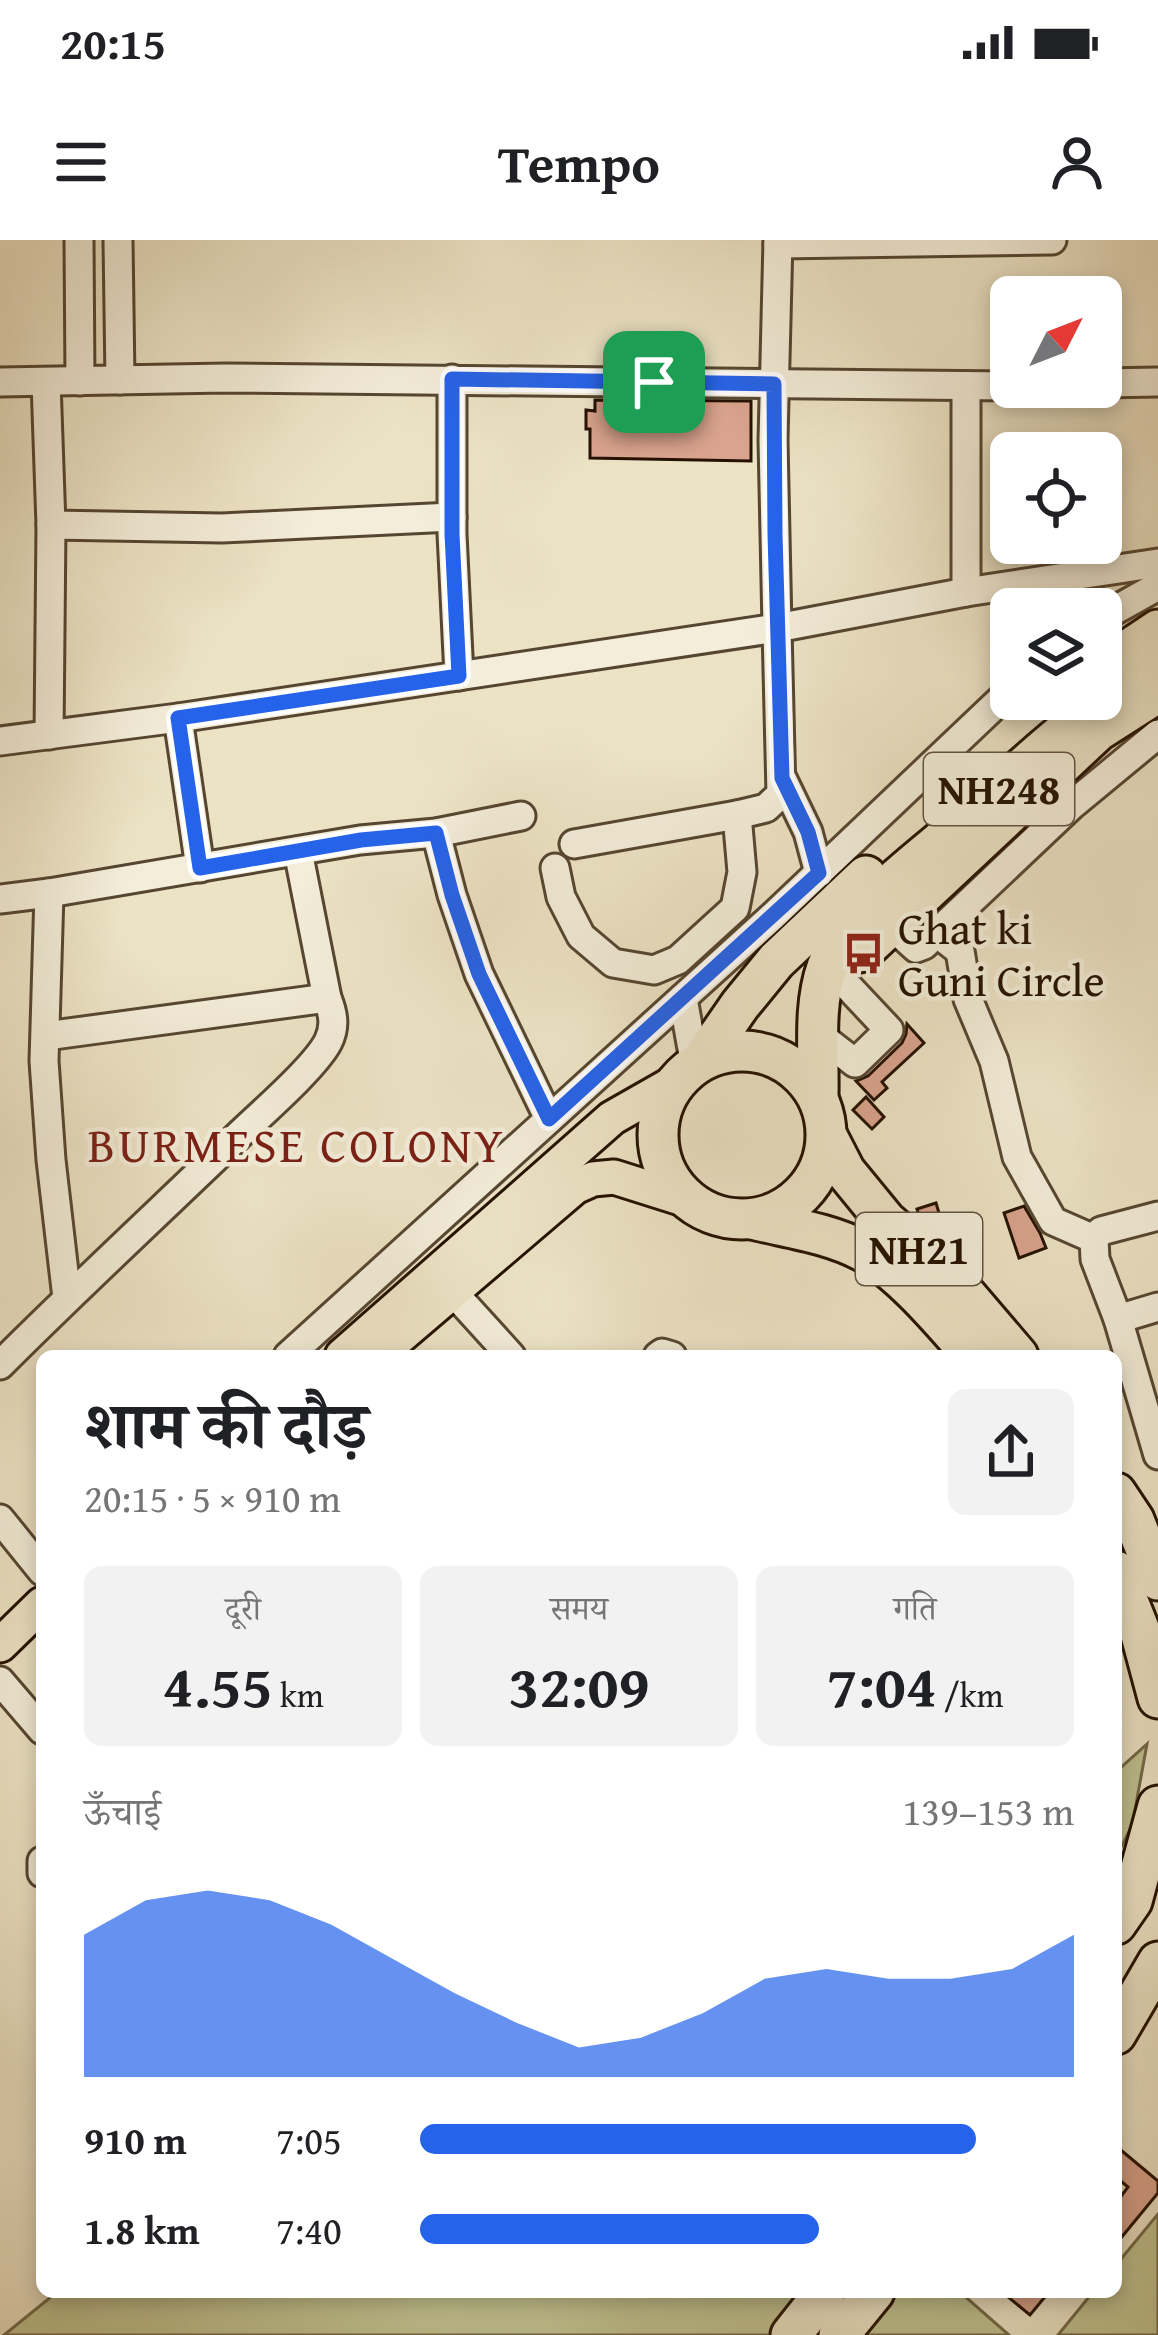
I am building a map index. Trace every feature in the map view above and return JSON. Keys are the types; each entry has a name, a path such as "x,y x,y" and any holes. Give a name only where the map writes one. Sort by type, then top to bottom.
{"highway":[{"path":"1122,654 1158,630"},
{"name":"NH248","path":"818,1094 821,988 829,962 852,926 890,886 1078,721 1158,668"},
{"name":"NH248","path":"692,1069 776,961 1040,720"},
{"path":"690,1201 666,1173 657,1145 659,1109 692,1069 734,1050 767,1053 795,1070 818,1094"},
{"name":"NH21","path":"752,1220 784,1210 809,1189 825,1159 828,1126 818,1094"},
{"name":"NH21","path":"827,1136 845,1171 886,1221 948,1274 1013,1350"},
{"name":"NH21","path":"690,1201 719,1216 823,1235 865,1251 939,1317 968,1350"},
{"path":"1122,1502 1158,1580"},
{"path":"1122,1586 1158,1698"},
{"path":"1122,1915 1132,1901 1158,1806"},
{"path":"1122,2024 1158,1962"},
{"path":"791,2335 820,2298"},
{"path":"838,2335 869,2298"}],"main road":[{"path":"829,962 864,954 1100,733 1158,696"},
{"path":"349,1350 612,1118 692,1069"},
{"path":"384,1350 575,1186 614,1177 690,1201"},
{"path":"0,1645 36,1610"}],"street":[{"path":"80,240 80,381"},
{"path":"118,240 120,380"},
{"path":"574,844 766,808 781,794 774,384 778,242 1052,240"},
{"path":"452,379 459,676"},
{"path":"0,382 452,379 990,386"},
{"path":"46,382 50,735"},
{"path":"1122,383 1158,382"},
{"path":"966,387 966,592"},
{"path":"51,525 222,528 452,517"},
{"path":"0,741 777,628 966,592 1158,563"},
{"path":"1122,606 1158,586"},
{"path":"295,1350 819,873 990,710"},
{"path":"178,718 200,868"},
{"path":"893,927 916,948 924,945 1072,805 1158,734"},
{"path":"782,778 808,832 819,873"},
{"path":"556,868 561,897 580,936 613,963 654,970 679,960 735,908 742,872 737,815"},
{"path":"0,898 521,816"},
{"path":"436,833 479,974 549,1119"},
{"path":"0,1365 251,1124 327,1044 333,1026 298,851"},
{"path":"49,893 44,1061 68,1298"},
{"path":"937,933 960,950 968,999 994,1061 1018,1157 1053,1221 1094,1239"},
{"path":"819,1035 855,1063 889,1030 829,962"},
{"path":"46,1036 327,998"},
{"path":"683,998 692,1069"},
{"path":"1158,1216 1101,1231 1094,1239 1095,1259 1147,1387 1158,1455"},
{"path":"452,1291 506,1350"},
{"path":"1118,1319 1158,1307"},
{"path":"0,1519 36,1563"},
{"path":"0,1681 36,1723"}],"green space":[{"path":"1147,1744 1132,1826 1122,1845 1122,1767"},
{"path":"1158,2214 1158,2335 1058,2335 1088,2298 1122,2298 1122,2258"},
{"path":"50,2298 967,2298 1009,2335 4,2335"}],"building":[{"path":"595,400 751,401 751,461 590,458 586,410 595,411"},
{"path":"907,1024 924,1043 882,1082 887,1088 874,1100 856,1081 868,1076 902,1043"},
{"path":"866,1097 884,1117 872,1129 853,1110"},
{"path":"936,1203 945,1233 939,1235 920,1219 917,1209"},
{"path":"1024,1206 1046,1248 1019,1258 1004,1213"},
{"path":"1122,2151 1158,2181 1158,2193 1122,2237 1122,2195 1128,2187 1122,2182"},
{"path":"1009,2298 1044,2298 1030,2315"}],"place":[{"name":"Ghat ki Guni Circle","path":"864,954"}],"district":[{"name":"BURMESE COLONY","path":"297,1145"}],"route":[{"path":"452,379 654,382 774,384 782,778 808,832 819,873 549,1119 479,974 436,833 361,840 200,868 178,718 459,676 452,534 452,379"}]}
